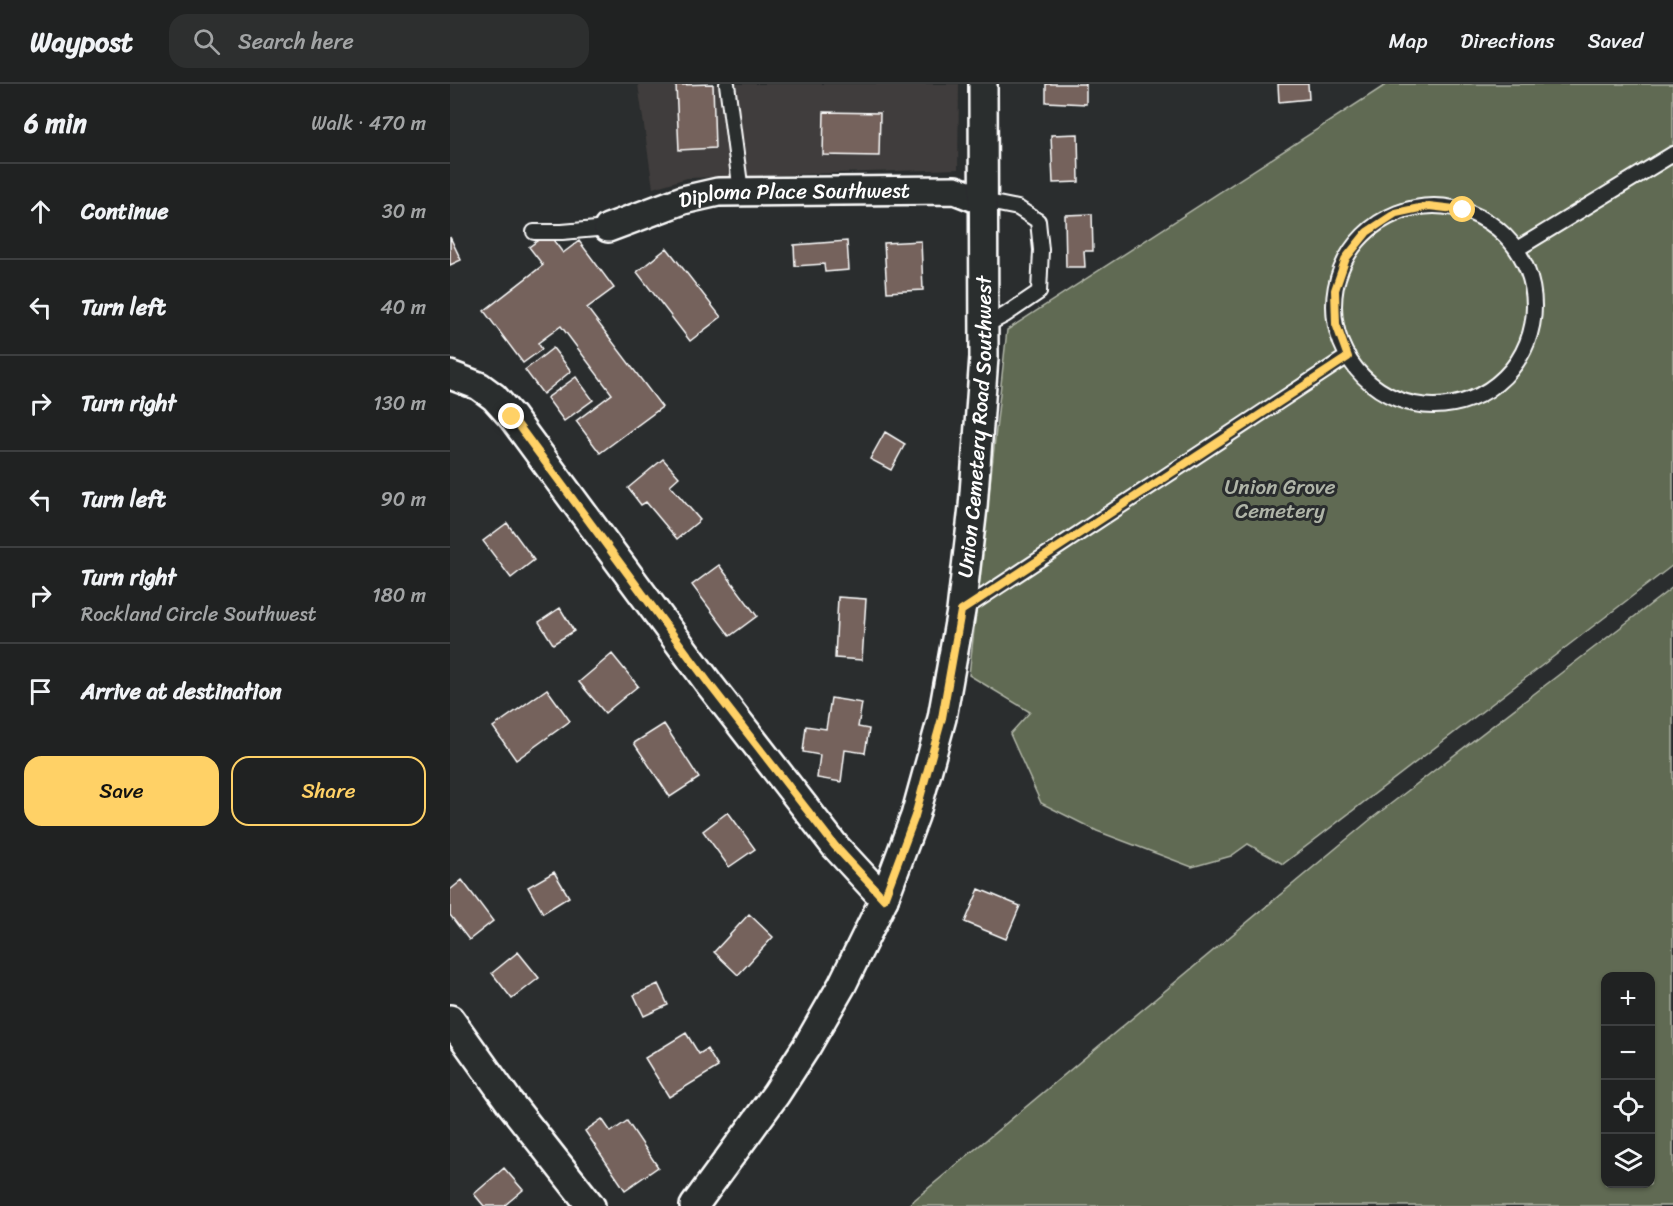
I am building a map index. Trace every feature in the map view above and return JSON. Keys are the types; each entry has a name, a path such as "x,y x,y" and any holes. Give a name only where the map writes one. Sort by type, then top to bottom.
{"street":[{"name":"Union Cemetery Road Southwest","path":"694,1206 776,1094 842,985 884,899 915,816 942,718 961,611 974,496 984,357 983,84"},
{"name":"Diploma Place Southwest","path":"608,228 683,200 718,192 955,190 983,201"},
{"path":"450,375 479,386 494,397 512,417 710,685 835,846 884,899"},
{"path":"450,1019 510,1103 591,1206"}],"lane":[{"path":"727,84 741,192"},
{"path":"1517,249 1673,154"},
{"path":"983,201 1018,208 1038,220 1041,250 1039,292 984,326"},
{"path":"1429,206 1463,210 1493,225 1517,249 1531,279 1535,311 1528,342 1512,370 1488,392 1458,404 1426,406 1395,399 1368,382 1348,357 1336,324 1335,290 1346,258 1367,232 1396,213 1429,206"},
{"path":"534,232 608,228"},
{"path":"961,611 1348,357"}],"shaded area":[{"path":"638,84 959,84 958,169 687,178 653,188"}],"green space":[{"name":"Union Grove Cemetery","path":"1387,84 1673,84 1673,565 1283,864 1248,844 1231,856 1192,867 1097,831 1041,803 1010,734 1030,712 969,675 1007,330"},
{"path":"1673,587 1673,1206 907,1206 1371,819"}],"building":[{"path":"713,84 715,148 679,150 676,85"},
{"path":"1046,84 1086,84 1086,104 1046,102"},
{"path":"1278,84 1308,84 1309,99 1279,102"},
{"path":"824,112 880,113 879,156 823,155"},
{"path":"1078,134 1079,182 1053,183 1051,135"},
{"path":"1092,214 1093,251 1084,251 1085,267 1066,267 1065,215"},
{"path":"548,233 563,253 579,241 614,288 587,308 662,407 600,453 576,421 612,394 561,326 538,343 542,349 523,363 484,311 543,265 529,247"},
{"path":"450,237 461,260 450,265"},
{"path":"847,241 849,270 825,272 824,264 795,266 794,245"},
{"path":"921,241 923,290 887,292 884,243"},
{"path":"667,248 721,317 690,341 637,272"},
{"path":"553,348 571,371 543,394 525,370"},
{"path":"576,377 593,400 564,421 547,398"},
{"path":"885,432 905,444 891,470 870,459"},
{"path":"663,459 679,477 670,485 700,520 677,539 646,502 641,505 628,488"},
{"path":"507,523 534,560 511,578 483,541"},
{"path":"719,565 757,616 730,636 692,585"},
{"path":"838,597 866,599 862,660 835,658"},
{"path":"560,608 574,631 553,644 539,622"},
{"path":"612,654 638,686 605,713 579,682"},
{"path":"547,689 570,721 516,760 493,727"},
{"path":"831,698 862,703 858,727 869,729 865,753 845,750 841,782 817,778 820,755 803,752 806,726 826,729"},
{"path":"664,724 699,778 670,797 634,743"},
{"path":"728,812 755,849 729,867 703,831"},
{"path":"554,872 569,897 543,913 528,887"},
{"path":"462,880 493,921 469,940 450,915 450,890"},
{"path":"979,889 1020,906 1006,939 965,922"},
{"path":"749,914 773,937 738,975 714,952"},
{"path":"518,952 539,978 512,999 492,973"},
{"path":"658,984 668,1005 644,1016 634,995"},
{"path":"686,1033 699,1054 707,1049 718,1067 669,1097 645,1058"},
{"path":"602,1119 611,1132 627,1121 658,1167 625,1190 585,1131"},
{"path":"504,1168 523,1190 506,1206 484,1206 474,1194"}],"route":[{"path":"512,417 710,685 835,846 884,899 915,816 942,718 961,611 1348,357 1336,324 1335,290 1346,258 1367,232 1396,213 1429,206 1463,210"}]}
